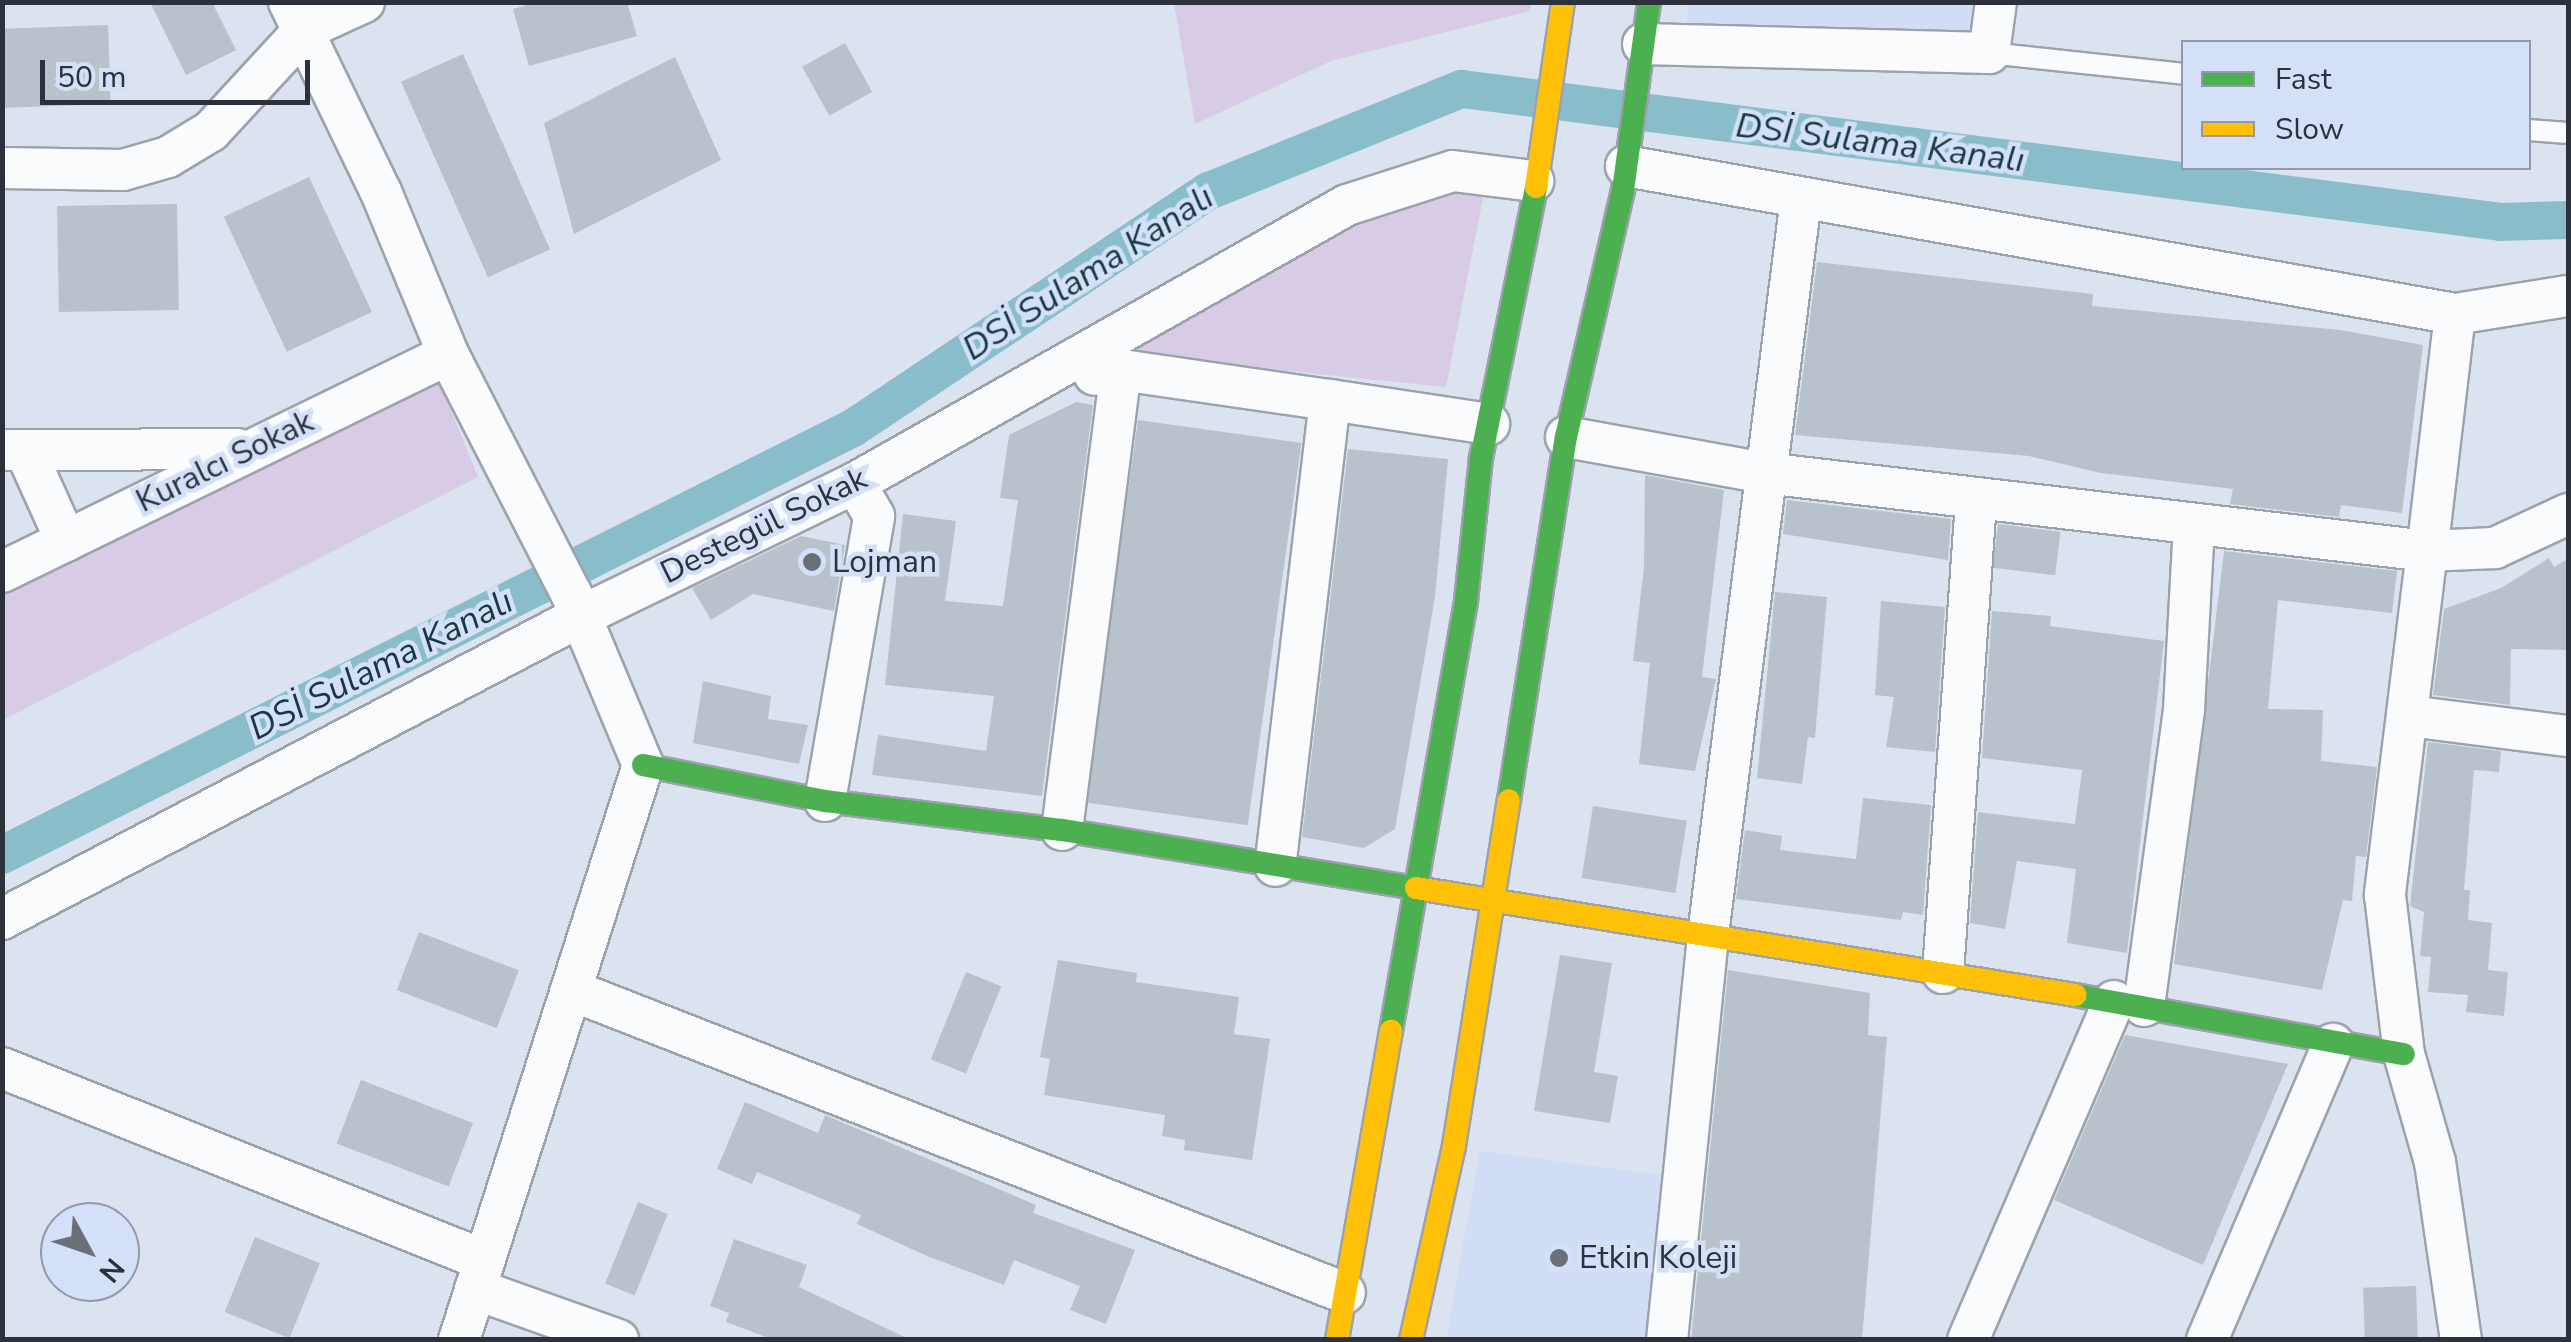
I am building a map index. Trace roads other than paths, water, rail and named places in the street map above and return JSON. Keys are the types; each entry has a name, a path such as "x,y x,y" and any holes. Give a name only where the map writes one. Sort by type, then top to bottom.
{"main road":[{"path":"1337,1340 1466,601 1488,424 1528,246 1533,181 1564,2"},
{"path":"1411,1340 1454,1146 1566,437 1627,160 1649,2"},
{"path":"643,765 826,801 1062,830 2129,1003 2333,1044 2404,1054"}],"street":[{"path":"2,168 123,170 168,157 211,131 297,16 364,2"},
{"path":"1641,61 1989,53 1996,2"},
{"path":"297,16 448,354 575,605 643,765 459,1340"},
{"path":"1627,160 1801,199 2455,314 2568,296"},
{"name":"Destegül Sokak","path":"2,919 575,605 855,483 1347,205 1454,170 1533,181"},
{"path":"1667,1340 1708,935 1801,199"},
{"path":"2455,314 2385,895 2404,1054 2435,1162 2461,1340"},
{"name":"Kuralcı Sokak","path":"2,572 448,354"},
{"path":"1062,830 1121,370"},
{"path":"1016,391 1121,370 1488,424"},
{"path":"1275,866 1330,400"},
{"path":"1566,437 1765,473 2427,551 2495,548 2568,514"},
{"path":"66,541 14,450 247,449"},
{"path":"826,801 874,516 855,483"},
{"path":"1943,973 1976,499"},
{"path":"1968,1340 2129,1003 2184,710 2194,526"},
{"path":"2409,716 2568,736"},
{"path":"571,990 1345,1293"},
{"path":"2207,1340 2333,1044"},
{"path":"2,1068 478,1274 618,1340"}],"lane":[{"path":"1989,53 2181,74"},
{"path":"2531,130 2568,133"}],"waterway":[{"name":"DSİ Sulama Kanalı","path":"2,855 853,428 1209,191 1462,89 2501,222 2568,220"}],"place":[{"name":"Lojman","path":"812,562"},
{"name":"Etkin Koleji","path":"1559,1258"}]}
